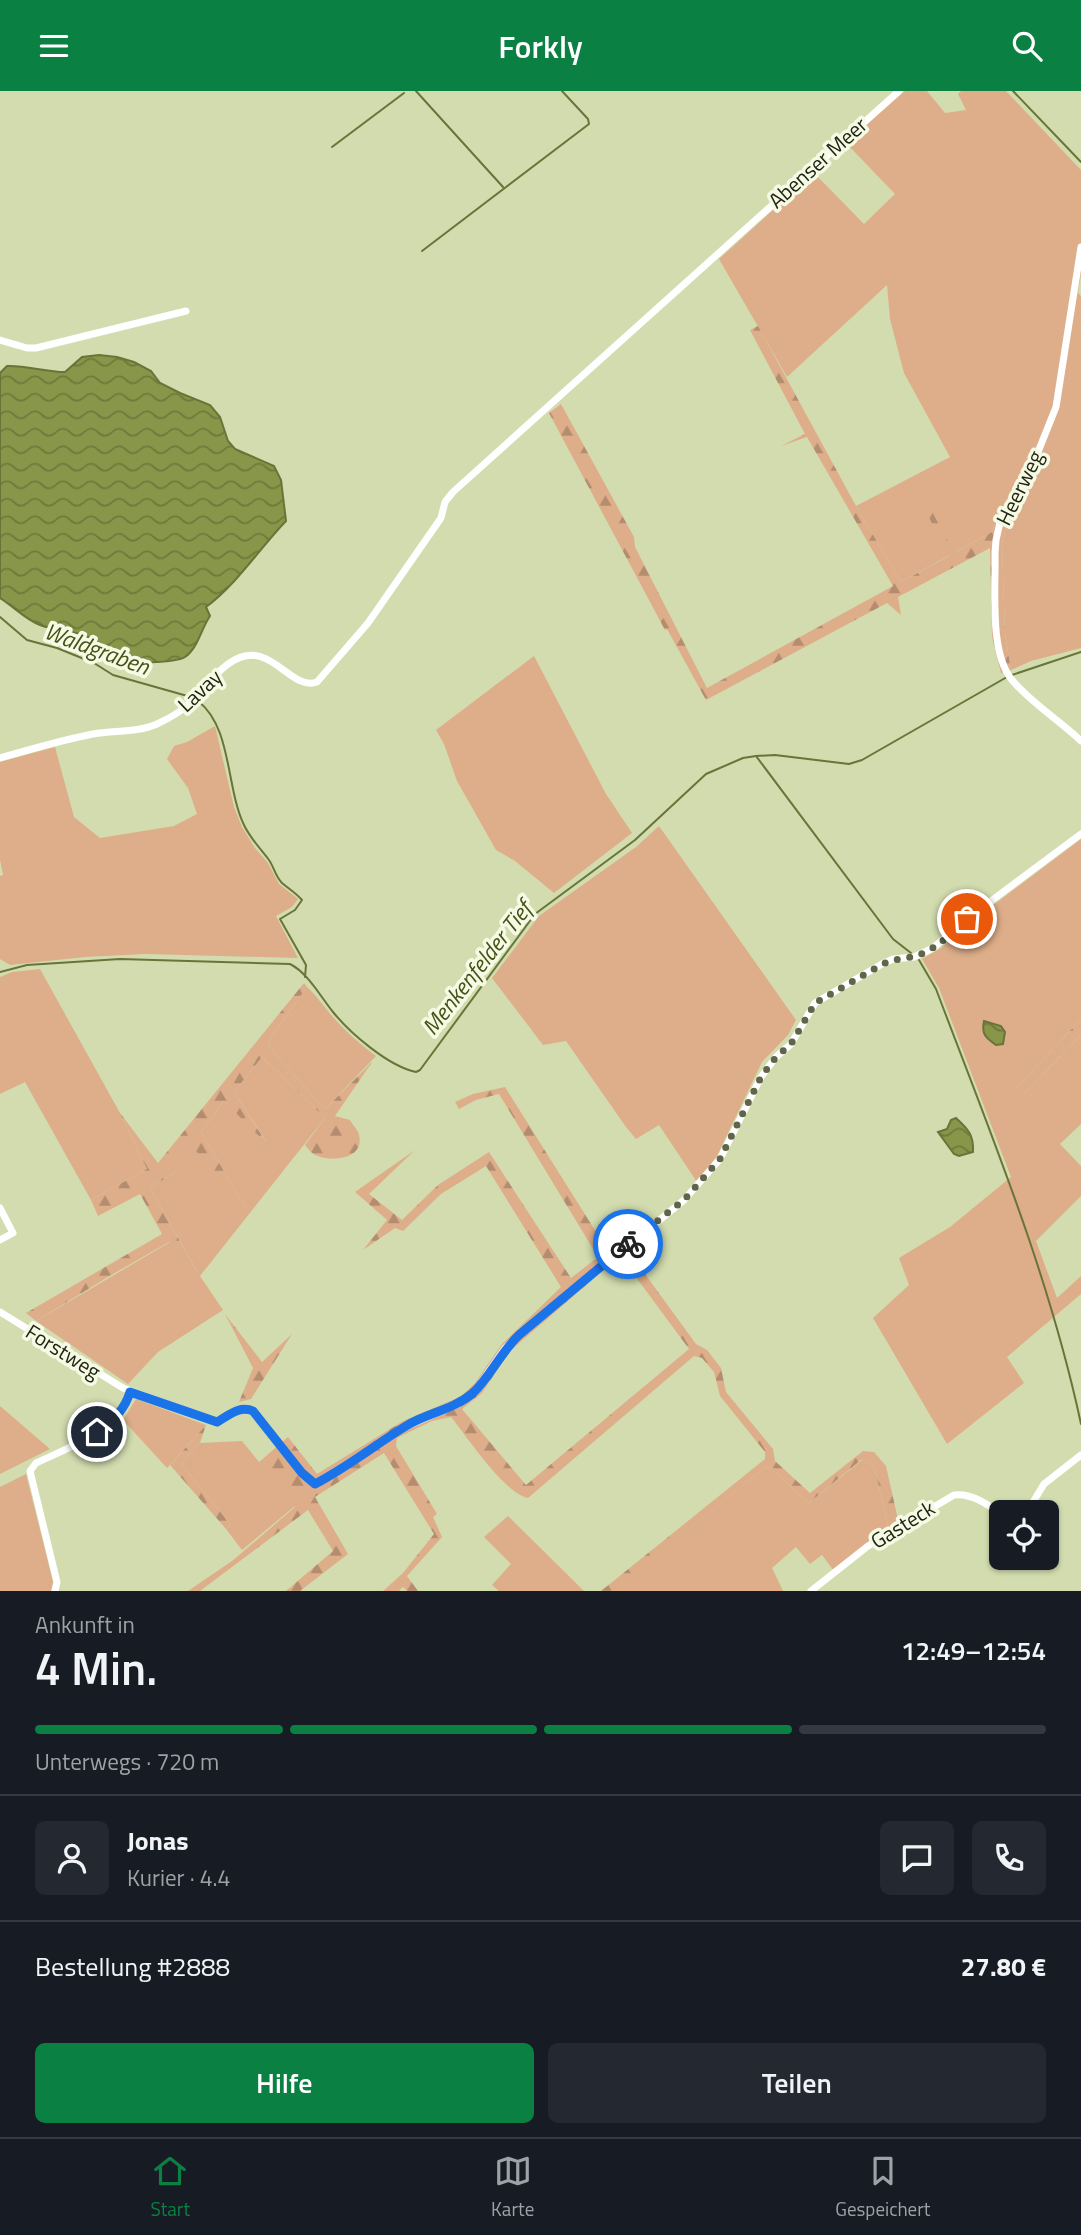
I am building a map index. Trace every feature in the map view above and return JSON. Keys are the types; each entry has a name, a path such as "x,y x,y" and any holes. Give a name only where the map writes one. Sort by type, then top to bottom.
{"street":[{"name":"Abenser Meer","path":"368,623 441,518 445,502 453,492 898,91"},
{"name":"Heerweg","path":"1081,247 1056,407 1038,452 1001,518 996,540 998,636 1001,660 1006,672 1081,741"},
{"path":"0,339 27,348 36,348 186,310"},
{"name":"Lavay","path":"0,758 94,734 154,726 186,706 231,662 246,656 261,656 302,682 313,684 328,672 368,623"},
{"name":"Forstweg","path":"0,1313 130,1392 217,1422 239,1409 247,1408 253,1411 302,1473 315,1484 405,1427 458,1404 475,1391 505,1348 519,1335 684,1200 720,1159 768,1067 791,1044 815,1003 893,959 914,957 933,948 967,919 1081,834"},
{"path":"0,1208 13,1233 0,1240"},
{"path":"55,1591 57,1582 30,1471 36,1463 104,1427 122,1407 130,1392"},
{"path":"1034,1500 1044,1484 1081,1455"},
{"name":"Gasteck","path":"811,1591 869,1546 954,1495 965,1494 989,1507"}],"green space":[{"path":"905,91 927,91 945,113 966,110 958,94 961,91 1006,91 1081,170 1081,274 1078,293 1081,296 1081,648 1031,661 1011,670 1005,634 1002,544 1008,519 1041,459 1033,452 998,515 992,532 901,582 856,506 950,457 904,373 890,319 887,285 787,377 719,259 814,173 864,224 895,194 847,144"},
{"path":"758,326 856,506 901,582 949,556 909,479 914,477 954,553 992,532 998,515 1033,452 1042,459 1008,519 1002,544 1005,634 1011,670 1001,673 992,636 990,548 898,597 901,615 887,603 706,700 667,629 665,630 549,413 561,404 634,537 635,547 707,688 893,586 807,437 781,446 805,434 750,330"},
{"path":"534,656 606,794 632,833 554,893 515,861 496,850 457,781 436,730"},
{"path":"215,726 234,807 242,827 268,863 279,884 298,899 292,907 276,916 298,958 145,954 10,965 0,959 0,876 3,875 0,860 0,762 55,747 74,817 100,838 174,826 197,814 188,788 167,759 174,746 187,742"},
{"path":"659,826 796,1020 788,1035 762,1062 717,1156 697,1182 659,1125 636,1139 566,1041 543,1045 492,978 539,916 636,847"},
{"path":"1081,839 1081,1019 1015,1089 1024,1094 1081,1035 1081,1124 1060,1144 1081,1166 1081,1196 1036,1241 1057,1298 1081,1276 1081,1294 1007,1357 1024,1383 947,1444 873,1318 909,1285 899,1258 950,1227 1011,1177 939,988 922,959 941,948 968,924"},
{"path":"40,969 120,1113 147,1169 91,1200 25,1082 0,1094 0,977 12,972"},
{"path":"304,983 307,987 271,1037 268,1046 325,1109 372,1062 335,1116 350,1120 359,1135 360,1143 353,1154 332,1159 311,1152 305,1145 325,1118 262,1057 234,1092 268,1145 224,1101 201,1132 249,1214 191,1145 173,1174 150,1188 200,1277 169,1242 36,1321 26,1313 162,1234 140,1194 98,1216 91,1200 147,1169 120,1113 158,1163"},
{"path":"307,987 343,1028 376,1056 325,1109 268,1046 271,1037"},
{"path":"1081,1019 1081,1035 1024,1094 1019,1095 1015,1089"},
{"path":"262,1057 325,1118 200,1276 223,1310 158,1352 128,1384 36,1321 170,1242 198,1273 150,1188 173,1174 191,1144 246,1209 201,1132 224,1101 266,1141 234,1092"},
{"path":"505,1087 608,1251 627,1250 510,1351 482,1393 462,1409 526,1485 689,1349 627,1265 634,1259 696,1344 707,1350 721,1368 726,1392 773,1449 775,1461 810,1493 863,1451 874,1452 886,1466 899,1524 889,1530 875,1470 869,1462 861,1460 809,1503 769,1467 763,1469 614,1591 601,1591 765,1459 765,1452 720,1396 714,1372 702,1358 694,1356 528,1498 518,1494 497,1475 451,1417 432,1421 397,1438 396,1446 437,1514 433,1517 442,1537 407,1576 418,1591 407,1591 403,1587 399,1591 383,1591 403,1573 434,1534 384,1453 315,1497 348,1554 300,1591 286,1591 333,1551 308,1510 200,1591 188,1591 232,1561 295,1507 259,1462 288,1437 317,1474 403,1421 460,1397 475,1383 502,1344 561,1287 486,1166 441,1194 403,1231 395,1228 363,1250 387,1220 355,1192 415,1150 369,1194 402,1220 438,1185 489,1152 571,1278 598,1257 499,1094 476,1100 459,1109 455,1102 473,1094"},
{"path":"225,1314 262,1362 292,1334 251,1399 239,1402 253,1368"},
{"path":"136,1399 206,1425 167,1468 123,1420"},
{"path":"0,1406 50,1449 0,1474"},
{"path":"206,1425 200,1443 181,1464 231,1525 226,1529 170,1465"},
{"path":"242,1441 295,1506 242,1550 226,1529 231,1525 181,1464 200,1443"},
{"path":"862,1460 869,1462 875,1470 889,1530 834,1571 822,1555 810,1564 796,1547 772,1568 783,1591 613,1591 763,1469 769,1467 809,1503"},
{"path":"26,1474 53,1582 51,1591 0,1591 0,1487"},
{"path":"508,1516 584,1591 499,1591 492,1585 511,1564 484,1537"}],"water":[{"path":"99,355 134,362 151,371 160,383 210,405 220,417 228,441 235,449 274,466 281,480 286,521 238,577 206,607 210,616 193,649 180,659 116,661 88,637 35,623 0,598 0,373 7,366 65,372 82,357"},
{"path":"984,1021 1001,1026 1005,1032 1003,1044 996,1045 987,1038 983,1029"},
{"path":"956,1118 969,1133 973,1146 973,1152 959,1156 954,1154 938,1132 947,1129 951,1120"}],"waterway":[{"path":"416,91 503,187"},
{"path":"422,251 589,124 588,119 562,91"},
{"path":"1013,91 1081,162"},
{"path":"332,147 404,93"},
{"name":"Waldgraben","path":"0,617 27,640 57,648 94,663 113,675 191,697"},
{"name":"Menkenfelder Tief","path":"1012,675 1081,652"},
{"name":"Menkenfelder Tief","path":"0,972 27,965 120,959 290,964 308,979 333,1012 359,1039 394,1063 416,1072 535,914 635,840 706,774 743,758 756,756 775,755 849,764 862,760 1007,677"},
{"name":"Waldgraben","path":"198,701 209,712 223,742 238,810 246,830 269,860 280,880 302,900 295,910 280,919 306,965 305,977"},
{"path":"756,756 893,939 911,953"},
{"path":"919,960 936,989 1017,1204 1052,1313 1081,1424"}],"way so far":[{"path":"628,1244 684,1200 720,1159 761,1077 776,1057 791,1044 815,1003 893,959 914,957 933,948 967,919"}],"route":[{"path":"97,1432 112,1420 130,1392 217,1422 239,1409 247,1408 253,1411 302,1473 315,1484 405,1427 467,1398 484,1380 505,1348 628,1244"}]}
